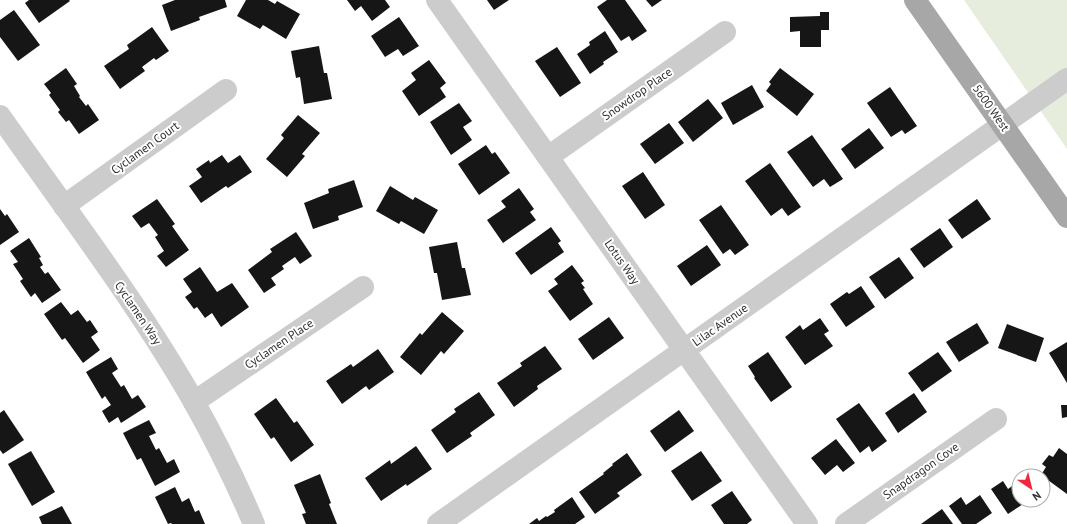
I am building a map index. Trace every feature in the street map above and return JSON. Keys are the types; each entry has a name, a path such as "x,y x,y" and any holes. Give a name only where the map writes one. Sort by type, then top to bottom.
{"main road":[{"name":"5600 West","path":"915,0 1067,217"}],"street":[{"name":"Lotus Way","path":"437,0 807,524"},
{"name":"Snowdrop Place","path":"548,157 725,32"},
{"name":"Lilac Avenue","path":"438,524 1067,79"},
{"name":"Cyclamen Court","path":"64,206 226,90"},
{"name":"Cyclamen Way","path":"0,116 149,329 194,402 218,447 254,524"},
{"name":"Cyclamen Place","path":"194,402 363,287"},
{"name":"Snapdragon Cove","path":"846,524 996,419"}],"green space":[{"path":"964,0 1067,0 1067,149"}],"building":[{"path":"29,0 70,1 39,23 25,3"},
{"path":"175,0 225,0 227,7 199,17 200,20 171,31 162,5"},
{"path":"246,0 268,0 275,4 277,1 300,14 286,39 263,25 260,29 237,16"},
{"path":"347,0 385,0 390,7 372,21 361,6 355,11"},
{"path":"487,0 509,0 494,10"},
{"path":"607,0 625,0 647,31 632,41 629,36 621,41 597,7"},
{"path":"646,0 662,0 652,7"},
{"path":"14,10 40,45 18,61 0,37 0,20"},
{"path":"820,12 829,12 829,30 821,30 821,47 800,47 800,31 790,32 790,17 820,16"},
{"path":"399,17 419,46 403,56 398,49 385,57 371,36"},
{"path":"152,27 169,51 156,60 154,58 142,67 145,71 120,89 104,66 129,49 127,45"},
{"path":"605,31 618,52 603,62 604,64 590,74 577,54 590,45 589,42"},
{"path":"319,46 324,73 327,73 332,99 304,104 300,77 296,78 291,51"},
{"path":"557,47 581,83 560,97 535,61"},
{"path":"429,60 446,83 440,88 446,97 419,116 402,91 416,80 411,73"},
{"path":"66,68 77,84 74,86 80,96 79,97 86,106 88,104 99,120 79,134 69,120 66,122 58,112 60,110 49,95 51,93 44,84"},
{"path":"780,68 814,94 797,116 766,91 771,84 769,82"},
{"path":"752,85 764,107 733,125 721,103"},
{"path":"890,87 917,126 905,134 902,130 891,137 867,103"},
{"path":"708,99 723,118 693,142 678,122"},
{"path":"459,103 472,121 463,127 472,140 451,155 430,122"},
{"path":"298,115 320,133 302,154 305,156 287,177 266,159 284,138 281,135"},
{"path":"669,123 684,143 655,164 640,144"},
{"path":"869,128 884,148 855,169 841,149"},
{"path":"812,135 843,179 830,187 824,179 813,187 787,152"},
{"path":"486,145 492,154 495,152 510,173 479,195 458,164"},
{"path":"222,155 228,163 240,155 252,172 228,188 226,186 201,203 189,186 202,177 196,169 209,160 210,163"},
{"path":"770,163 801,207 788,216 782,208 771,216 745,181"},
{"path":"643,172 665,205 645,219 622,186"},
{"path":"354,180 363,207 338,216 339,220 313,229 304,203 329,193 328,189"},
{"path":"390,186 413,200 415,197 438,210 424,234 401,221 399,224 376,211"},
{"path":"519,188 534,209 530,212 536,220 503,243 487,220 506,207 501,201"},
{"path":"157,199 175,224 172,226 189,250 166,267 157,256 164,251 155,237 158,235 149,223 141,228 132,216"},
{"path":"977,199 991,219 962,239 948,220"},
{"path":"721,205 749,245 735,255 730,249 723,254 699,220"},
{"path":"0,209 5,216 7,214 19,232 0,245"},
{"path":"551,227 561,241 558,243 564,252 531,275 515,253"},
{"path":"940,228 953,247 924,268 910,249"},
{"path":"296,232 312,256 300,264 295,257 282,266 284,269 271,278 276,285 264,293 248,270 272,252 270,249"},
{"path":"29,238 41,257 39,258 43,265 40,267 45,274 48,272 61,290 42,303 35,293 31,297 20,281 23,279 13,264 18,262 10,251"},
{"path":"457,242 462,268 465,268 471,295 442,300 437,273 434,273 429,247"},
{"path":"707,245 721,265 691,286 677,266"},
{"path":"899,257 914,278 885,299 869,277"},
{"path":"572,265 584,281 581,283 585,288 583,289 593,304 570,321 548,291 558,284 554,279"},
{"path":"200,267 217,292 232,283 249,307 221,327 212,313 205,318 197,307 194,309 185,297 192,292 183,279"},
{"path":"861,286 875,307 846,327 830,304 847,292 849,294"},
{"path":"61,302 71,315 78,310 87,322 90,320 98,332 91,337 100,350 83,363 65,338 62,340 44,314"},
{"path":"442,312 464,331 444,354 441,351 421,375 400,357 420,333 422,335"},
{"path":"609,317 624,338 593,360 578,339"},
{"path":"820,318 829,331 824,334 833,346 805,365 785,337 800,325 803,330"},
{"path":"977,323 989,343 959,362 946,342"},
{"path":"1007,324 1044,338 1036,362 998,348"},
{"path":"1067,342 1067,383 1049,353"},
{"path":"545,346 562,369 537,386 538,389 514,407 497,383 522,366 520,363"},
{"path":"378,349 394,372 369,390 366,386 342,404 326,381 351,364 353,367"},
{"path":"768,352 792,387 771,402 754,378 755,377 748,366"},
{"path":"938,352 952,371 922,392 908,373"},
{"path":"111,357 118,369 112,373 121,387 124,385 132,399 138,395 146,407 121,423 118,417 109,423 102,411 111,405 105,396 102,399 86,372"},
{"path":"479,392 495,415 470,433 472,436 447,453 431,430 456,412 454,409"},
{"path":"914,393 927,412 898,433 885,413"},
{"path":"276,398 294,423 297,421 314,445 291,462 274,437 271,439 254,414"},
{"path":"859,403 887,441 872,452 869,446 860,453 836,419"},
{"path":"1061,405 1067,405 1067,417 1062,418"},
{"path":"4,410 24,440 3,454 0,450 0,413"},
{"path":"679,410 694,431 665,452 650,431"},
{"path":"149,420 156,433 149,436 156,450 159,448 167,463 174,459 180,472 155,486 141,458 137,460 123,433"},
{"path":"836,439 855,463 843,472 837,465 825,475 811,458"},
{"path":"416,446 432,469 381,501 365,478 390,460 391,464"},
{"path":"1059,448 1067,454 1067,494 1051,482 1051,468 1045,468 1042,464 1049,455 1053,457"},
{"path":"31,451 55,492 32,506 8,464"},
{"path":"701,451 722,481 692,501 671,471"},
{"path":"627,453 642,475 617,493 620,496 595,514 579,492 604,474 603,473 613,465 612,464"},
{"path":"320,474 337,524 306,524 302,514 306,513 294,485"},
{"path":"1003,481 1008,489 1011,487 1011,508 1017,508 1008,514 991,489"},
{"path":"175,487 182,502 189,498 195,512 199,510 205,524 168,524 155,497"},
{"path":"732,491 752,520 747,524 724,524 711,505"},
{"path":"980,495 992,513 976,524 962,524 949,506 961,497 966,505"},
{"path":"572,497 585,517 575,524 529,524 537,518 539,521 555,512 554,510"},
{"path":"62,506 72,524 42,524 39,517"},
{"path":"942,509 953,524 921,524"}]}
